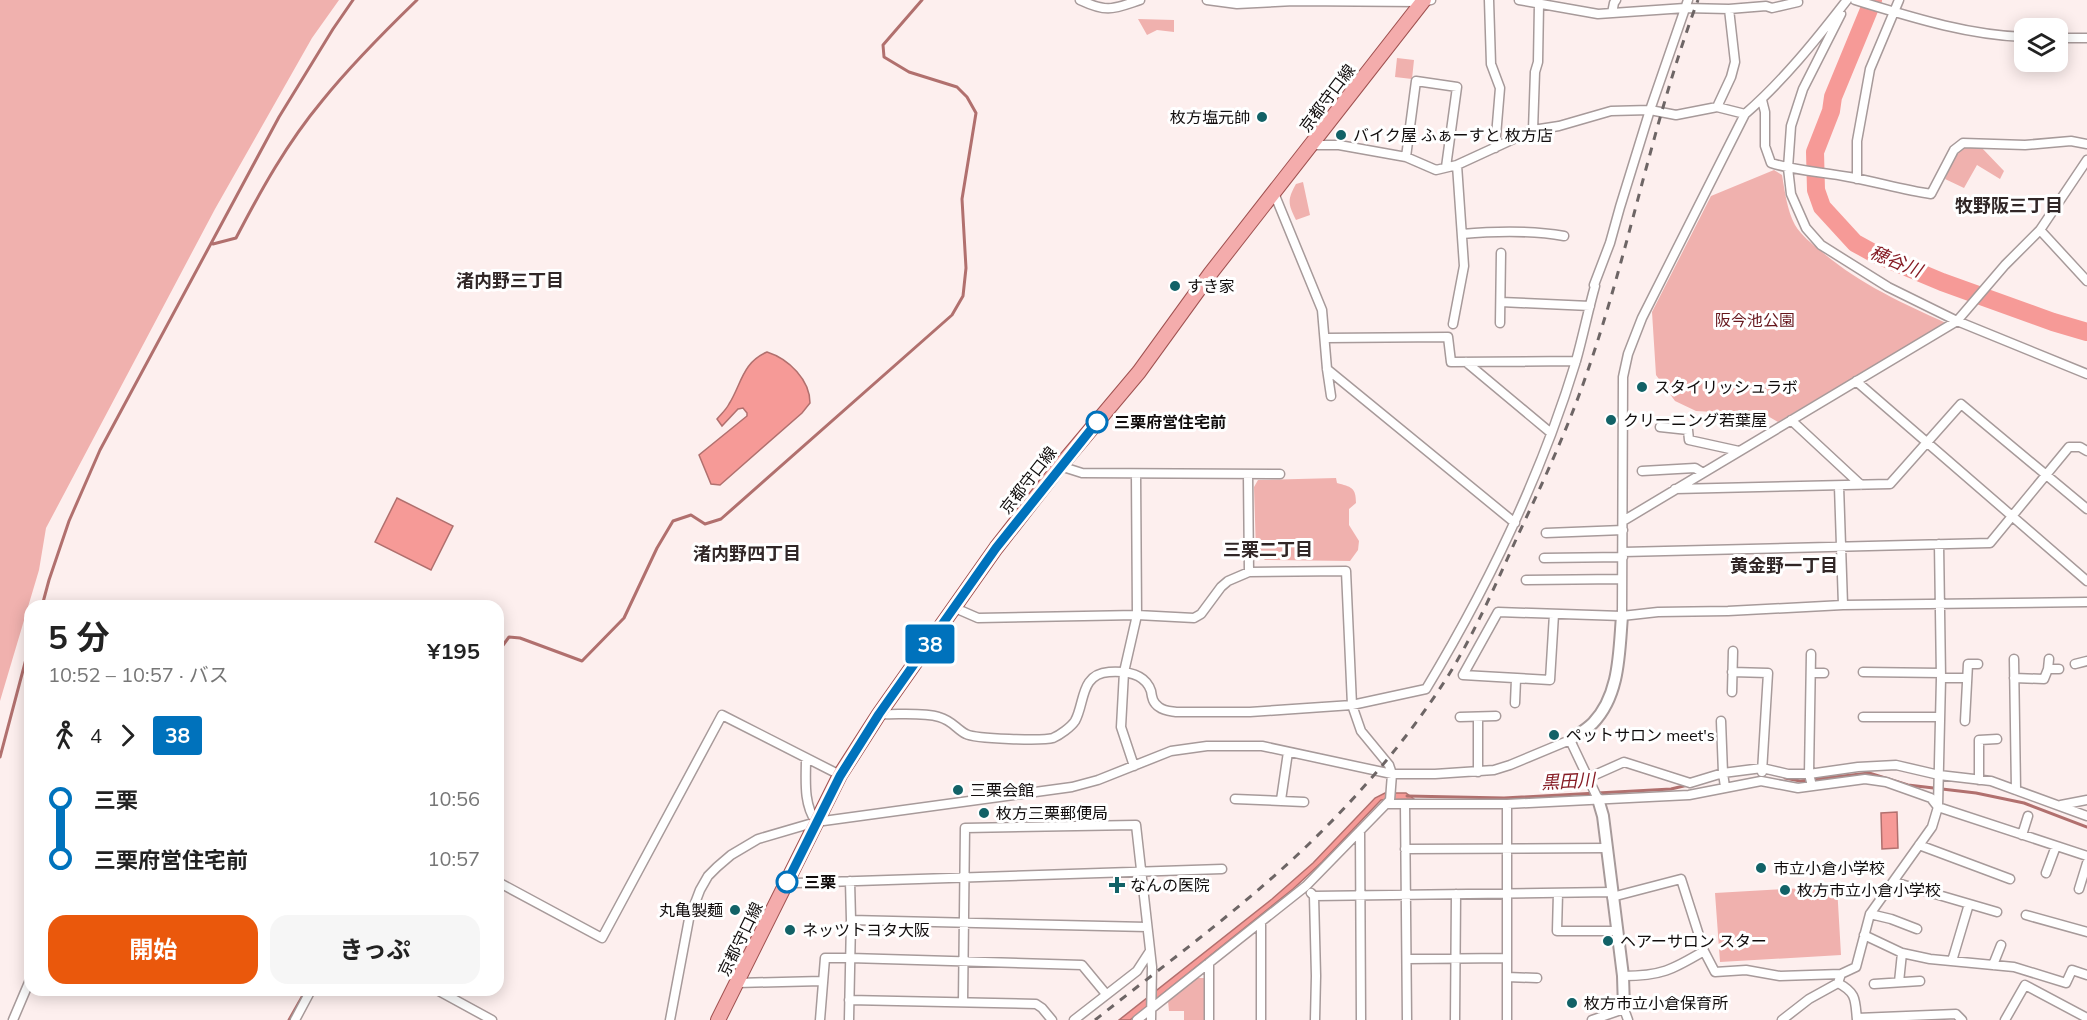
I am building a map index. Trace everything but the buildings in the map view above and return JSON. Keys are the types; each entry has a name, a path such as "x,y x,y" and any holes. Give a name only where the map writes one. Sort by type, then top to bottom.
{"main road":[{"name":"京都守口線","path":"718,1020 840,776 879,714 996,548 1060,466 1139,372 1210,274 1426,1"}],"street":[{"path":"1080,0 1100,9 1116,8 1140,0"},
{"path":"1207,0 1237,4 1294,1 1426,1"},
{"path":"1489,0 1491,64 1500,88 1495,148"},
{"path":"1519,0 1598,14 1686,4 1711,10 1766,6 1772,8 1798,2"},
{"path":"1612,13 1616,0"},
{"path":"1711,10 1714,0"},
{"path":"670,1020 689,918 708,876 731,855 758,839 816,822 1072,787 1172,752 1207,746 1251,745 1392,774 1478,772 1510,765 1570,740 1594,722 1610,696 1618,661 1622,616 1624,366 1651,298 1744,114 1762,100 1847,0"},
{"path":"1847,0 1803,90 1791,126 1788,168 1791,194 1806,228 1821,245 1888,287 1957,321 2087,374"},
{"path":"1855,0 1995,36 2014,37"},
{"path":"1854,178 1857,141 1870,69 1899,0"},
{"path":"1533,130 1534,72 1538,62 1545,3"},
{"path":"879,714 937,716 953,722 967,735 1038,740 1053,738 1074,722 1088,683 1101,673 1135,674 1150,688 1153,701 1158,707 1166,711 1250,712 1352,705 1426,689 1466,622 1515,523 1551,433 1576,361 1594,285 1610,243 1650,110 1686,4"},
{"path":"1717,108 1735,62 1729,9"},
{"path":"2068,38 2087,38"},
{"path":"1406,157 1416,81 1457,87 1446,167"},
{"path":"1762,100 1765,112 1765,146 1771,163 1788,168 1854,178 1906,191 1931,194 1954,150 1963,143 2025,145 2071,141 2087,144"},
{"path":"1313,145 1340,145 1406,157 1436,170 1457,165 1533,130 1559,126 1611,111 1650,110 1676,115 1717,108 1744,114"},
{"path":"1546,533 1623,526 1675,489 1957,321 2040,230 2087,160"},
{"path":"1453,324 1464,266 1457,165"},
{"path":"1274,193 1322,310 1331,396"},
{"path":"2040,230 2087,281"},
{"path":"1462,234 1538,231 1564,236"},
{"path":"1500,323 1501,253"},
{"path":"1501,302 1590,306"},
{"path":"1326,338 1448,337 1451,362 1576,361"},
{"path":"1466,362 1551,433"},
{"path":"1327,369 1515,523"},
{"path":"1856,381 2087,581"},
{"path":"1675,489 1890,484 1961,404 2087,509"},
{"path":"1791,420 1861,485"},
{"path":"1660,428 1688,430 1689,440 1739,451"},
{"path":"1544,558 1842,546 1990,543 2070,447 2080,447 2087,451"},
{"path":"1060,466 1082,473 1280,474"},
{"path":"1642,471 1695,468 1703,473"},
{"path":"1134,766 1121,727 1124,672 1137,615 1136,474"},
{"path":"1248,474 1249,572"},
{"path":"1839,486 1843,605"},
{"path":"1782,1020 1856,968 1870,914 1932,827 1938,807 1939,778 1941,675 1939,544"},
{"path":"955,608 978,618 1137,615 1194,618 1201,614 1228,581 1249,572 1346,571 1352,705 1362,731 1389,765 1392,774 1389,799 1306,886 1151,1006 1137,1020"},
{"path":"1526,580 1622,579"},
{"path":"1554,614 1550,680 1463,675 1498,612 1622,616 1658,612 1843,605 2087,602"},
{"path":"1732,692 1733,651"},
{"path":"1810,779 1811,654"},
{"path":"2014,659 2016,790"},
{"path":"2014,678 2044,679 2049,659"},
{"path":"2075,664 2087,662"},
{"path":"1965,721 1968,664 1978,664"},
{"path":"2048,669 2059,669"},
{"path":"1732,672 1768,673 1762,774"},
{"path":"1863,672 1967,678"},
{"path":"1811,673 1824,673"},
{"path":"1515,702 1516,678"},
{"path":"504,885 602,938 722,714 840,776"},
{"path":"1460,717 1496,716"},
{"path":"1478,717 1478,772"},
{"path":"1863,717 1940,717"},
{"path":"1721,721 1724,779"},
{"path":"1978,780 1980,740 1997,739"},
{"path":"1570,740 1594,789 1603,816 1623,976 1624,1009 1628,1020"},
{"path":"1281,800 1288,752"},
{"path":"806,758 808,812 816,822"},
{"path":"1594,789 1624,762 1690,783 1762,774 1788,774 1810,779 1865,779 1886,782 1931,798 1938,807 2087,856"},
{"path":"1389,799 1405,804 1507,804 1594,789 1689,795 1724,779 1762,774 1797,788 1810,779 1896,765 1939,778 1991,781 2087,816"},
{"path":"1235,799 1304,802"},
{"path":"2060,805 2087,800"},
{"path":"1405,804 1407,1020"},
{"path":"1507,804 1507,1020"},
{"path":"2022,835 2028,816"},
{"path":"963,1002 964,828 1136,825 1150,951 1151,1020"},
{"path":"1360,831 1361,1020"},
{"path":"1919,844 2010,879"},
{"path":"2046,873 2056,846"},
{"path":"1406,849 1607,848"},
{"path":"2079,890 2087,863"},
{"path":"787,882 1222,869"},
{"path":"1314,896 1558,892 1612,894 1682,879 1704,951 1715,972 1746,970 1780,976 1839,978 1855,998 1857,1019 1956,1014 1962,1020"},
{"path":"849,1020 850,880"},
{"path":"1894,882 1997,912"},
{"path":"1306,886 1314,896 1315,1020"},
{"path":"1558,892 1557,931 1617,931"},
{"path":"1455,1020 1456,894"},
{"path":"1952,961 1969,904"},
{"path":"1870,914 1891,918 1917,929"},
{"path":"2026,915 2087,932"},
{"path":"851,920 1147,927"},
{"path":"1261,922 1261,1020"},
{"path":"1864,935 1902,953 2014,967 2066,983 2072,970 2087,975"},
{"path":"1993,965 2001,945"},
{"path":"1074,1020 1137,970 1150,951"},
{"path":"1623,976 1649,976 1666,971 1704,951"},
{"path":"1899,982 1902,953"},
{"path":"820,1020 825,958 1082,965 1106,994"},
{"path":"1407,959 1507,958"},
{"path":"1209,963 1209,1020"},
{"path":"1507,977 1537,978"},
{"path":"737,983 822,981"},
{"path":"1874,984 1920,981"},
{"path":"2005,1020 2025,985 2087,1018"},
{"path":"13,1020 24,994"},
{"path":"295,1020 308,996"},
{"path":"447,996 492,1020"},
{"path":"849,1000 1036,1004 1052,1020"},
{"path":"1592,1020 1624,1009"}],"green space":[{"path":"0,0 339,0 312,38 215,209 46,528 39,570 30,600 24,600 24,620 0,701"},
{"path":"1138,19 1174,20 1174,32 1157,30 1147,35"},
{"path":"1397,58 1414,60 1412,79 1395,77"},
{"path":"1981,147 2004,171 2000,179 1977,165 1964,188 1945,179 1954,158 1963,148"},
{"name":"阪今池公園","path":"1774,170 1782,175 1788,207 1795,225 1810,242 1865,283 1946,323 1778,422 1766,415 1696,411 1675,401 1656,375 1652,312 1711,196"},
{"path":"1303,182 1310,215 1296,220 1290,206 1290,198 1296,184"},
{"path":"1336,478 1337,483 1352,488 1356,498 1356,503 1349,509 1349,525 1359,541 1358,550 1350,561 1265,560 1256,551 1254,487 1258,480"},
{"path":"1837,886 1841,955 1720,962 1715,893"},
{"path":"1197,978 1204,978 1204,1020 1184,1020 1184,1011 1169,1011 1168,1001"}],"shaded area":[{"path":"767,352 783,360 797,372 806,386 810,403 802,413 720,485 711,484 699,455 747,416 743,408 738,409 722,426 717,419 728,406 747,368"},
{"path":"397,498 453,526 431,570 375,542"},
{"path":"1385,793 1406,793 1414,799 1381,800 1293,889 1130,1020 1119,1020 1272,899 1313,863 1375,798"},
{"path":"1897,812 1898,848 1882,849 1881,813"}],"waterway":[{"path":"44,600 69,521 100,450 279,117 353,0"},
{"path":"213,244 236,238 275,167 309,117 356,62 417,0"},
{"path":"504,644 509,637 520,638 582,661 624,618 657,548 673,521 691,515 705,524 721,519 952,315 963,296 966,268 962,199 976,113 967,97 957,87 909,72 884,57 883,45 922,0"},
{"name":"穂谷川","path":"1873,0 1833,97 1831,111 1815,152 1816,190 1822,207 1855,243 1875,254 1942,282 2087,332"},
{"path":"0,757 24,667"},
{"name":"黒田川","path":"1785,778 1800,781 1869,773 1908,785 1976,793 2024,803 2087,827"},
{"name":"黒田川","path":"1407,796 1504,798 1671,789 1688,785"},
{"path":"289,1020 303,996"}],"railway":[{"path":"1095,1020 1233,911 1312,841 1349,803 1402,741 1448,676 1486,606 1538,493 1581,391 1617,278 1668,91 1698,0"}],"bus line":[{"name":"38","path":"787,882 840,776 879,714 996,548 1097,422"}],"place":[{"name":"枚方塩元帥","path":"1262,117"},
{"name":"バイク屋 ふぁーすと 枚方店","path":"1341,135"},
{"name":"すき家","path":"1175,286"},
{"name":"スタイリッシュラボ","path":"1642,387"},
{"name":"クリーニング若葉屋","path":"1611,420"},
{"name":"三栗府営住宅前","path":"1097,422"},
{"name":"ペットサロン meet's","path":"1554,735"},
{"name":"三栗会館","path":"958,790"},
{"name":"枚方三栗郵便局","path":"984,813"},
{"name":"市立小倉小学校","path":"1761,868"},
{"name":"三栗","path":"787,882"},
{"name":"なんの医院","path":"1117,885"},
{"name":"枚方市立小倉小学校","path":"1785,890"},
{"name":"丸亀製麺","path":"735,910"},
{"name":"ネッツトヨタ大阪","path":"790,930"},
{"name":"ヘアーサロン スター","path":"1608,941"},
{"name":"枚方市立小倉保育所","path":"1572,1003"}],"district":[{"name":"牧野阪三丁目","path":"2009,205"},
{"name":"渚内野三丁目","path":"510,280"},
{"name":"三栗二丁目","path":"1268,549"},
{"name":"渚内野四丁目","path":"747,553"},
{"name":"黄金野一丁目","path":"1784,565"}]}
